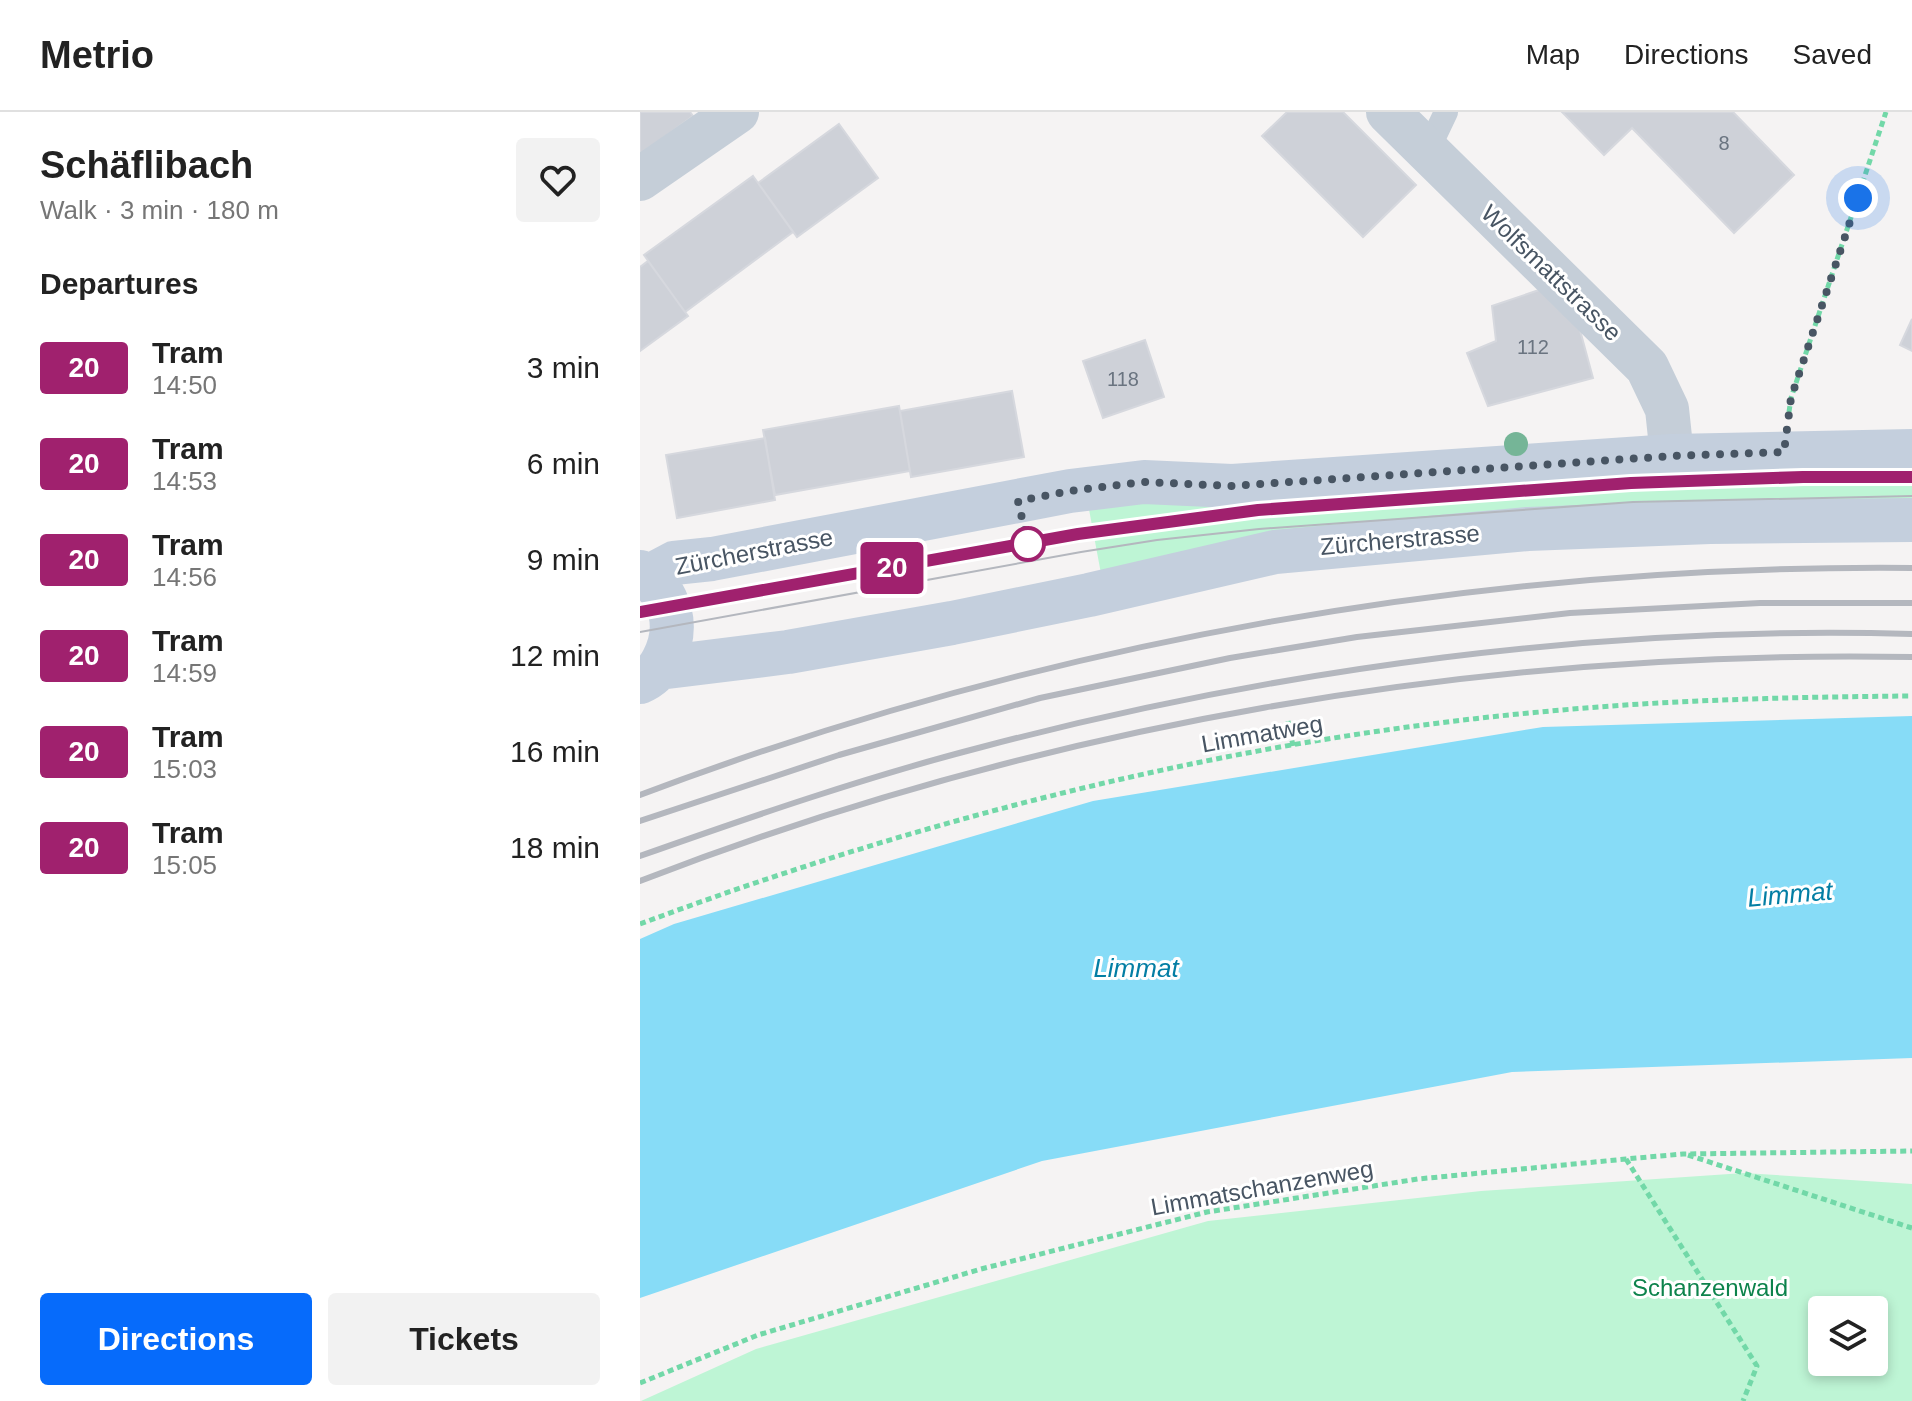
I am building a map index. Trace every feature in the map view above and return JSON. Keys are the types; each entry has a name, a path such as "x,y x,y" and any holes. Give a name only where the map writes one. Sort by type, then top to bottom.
{"main road":[{"name":"Zürcherstrasse","path":"649,675 671,645 673,620 665,595 644,574 674,563 712,559 1070,491 1144,482 1232,486 1672,456 1912,451"},
{"name":"Zürcherstrasse","path":"649,675 952,623 1275,552 1528,529 1710,522 1912,520"}],"street":[{"path":"640,179 737,112"},
{"name":"Wolfsmattstrasse","path":"1388,112 1647,367 1667,409 1672,456"}],"lane":[{"path":"1427,152 1446,112"}],"path":[{"path":"1784,452 1791,398 1886,112"},
{"name":"Limmatweg","path":"640,924 779,875 975,816 1094,786 1293,746 1540,712 1682,702 1912,696"},
{"path":"1288,721 1293,746"},
{"name":"Limmatschanzenweg","path":"640,1383 758,1335 981,1269 1207,1212 1418,1179 1683,1154 1912,1151"},
{"path":"1683,1154 1912,1228"},
{"path":"1626,1159 1757,1366 1743,1401"}],"green space":[{"path":"1912,466 1912,507 1102,579 1088,504"},
{"name":"Schanzenwald","path":"1744,1173 1912,1184 1912,1401 641,1401 756,1349 1208,1221 1481,1191"}],"water":[{"name":"Limmat","path":"1912,716 1912,1058 1512,1072 1042,1161 640,1298 640,939 674,924 1093,801 1543,727"}],"building":[{"path":"640,112 690,112 693,116 640,155"},
{"path":"1287,112 1343,112 1416,185 1363,237 1262,136"},
{"path":"1562,112 1733,112 1794,175 1734,233 1632,128 1604,155"},
{"path":"839,124 878,178 797,237 758,183"},
{"path":"753,176 793,232 685,312 644,255"},
{"path":"648,261 688,316 640,351 640,267"},
{"path":"1545,288 1577,319 1593,378 1488,406 1467,353 1496,341 1492,306"},
{"path":"1912,319 1912,351 1900,345"},
{"path":"1145,340 1164,397 1103,418 1083,361"},
{"path":"1012,391 1024,457 911,477 900,411"},
{"path":"899,406 910,471 775,495 763,430"},
{"path":"765,438 775,500 677,518 666,455"}],"tram line":[{"path":"640,612 1098,531 1258,510 1631,483 1912,477"},
{"name":"20","path":"640,612 1078,534 1258,510 1631,483 1912,477"},
{"path":"640,632 1081,552 1259,529 1633,502 1912,496"}],"railway":[{"path":"640,795 793,741 948,694 1106,655 1266,623 1426,598 1588,580 1750,570 1912,568"},
{"path":"640,821 839,755 1040,698 1230,658 1357,637 1570,613 1760,603 1912,603"},
{"path":"640,856 853,784 982,747 1095,719 1326,674 1561,645 1678,637 1795,633 1912,634"},
{"path":"640,881 792,826 948,779 1105,739 1265,708 1426,683 1588,667 1750,658 1912,657"}],"route":[{"path":"1028,544 1018,501 1070,491 1144,482 1232,486 1672,456 1784,452 1791,398 1858,198"}]}
